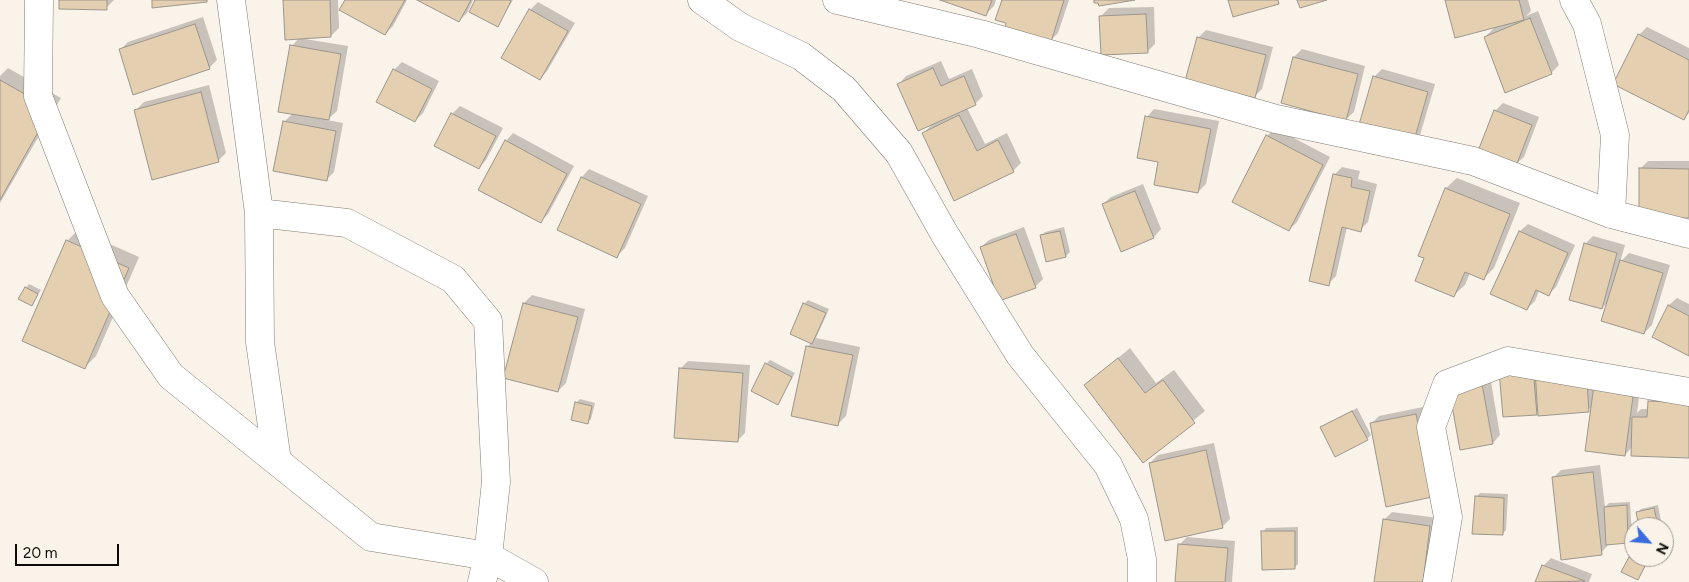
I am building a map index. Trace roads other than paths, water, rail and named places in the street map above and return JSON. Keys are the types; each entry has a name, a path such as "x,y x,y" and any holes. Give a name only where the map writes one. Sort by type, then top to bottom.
{"main road":[{"path":"39,0 38,96 115,296 171,376 371,537 488,556 534,582"},
{"path":"231,0 259,213 260,342 277,461"},
{"path":"702,0 740,27 801,56 844,89 899,153 944,233 1020,355 1108,465 1134,519 1142,559 1142,582"},
{"path":"836,0 980,34 1276,119 1473,161 1610,214 1689,234"},
{"path":"1574,0 1587,24 1614,135 1610,214"},
{"path":"259,213 347,223 453,279 488,321 496,482 488,556 482,582"},
{"path":"1437,582 1448,517 1431,427 1447,384 1508,361 1689,392"}]}
